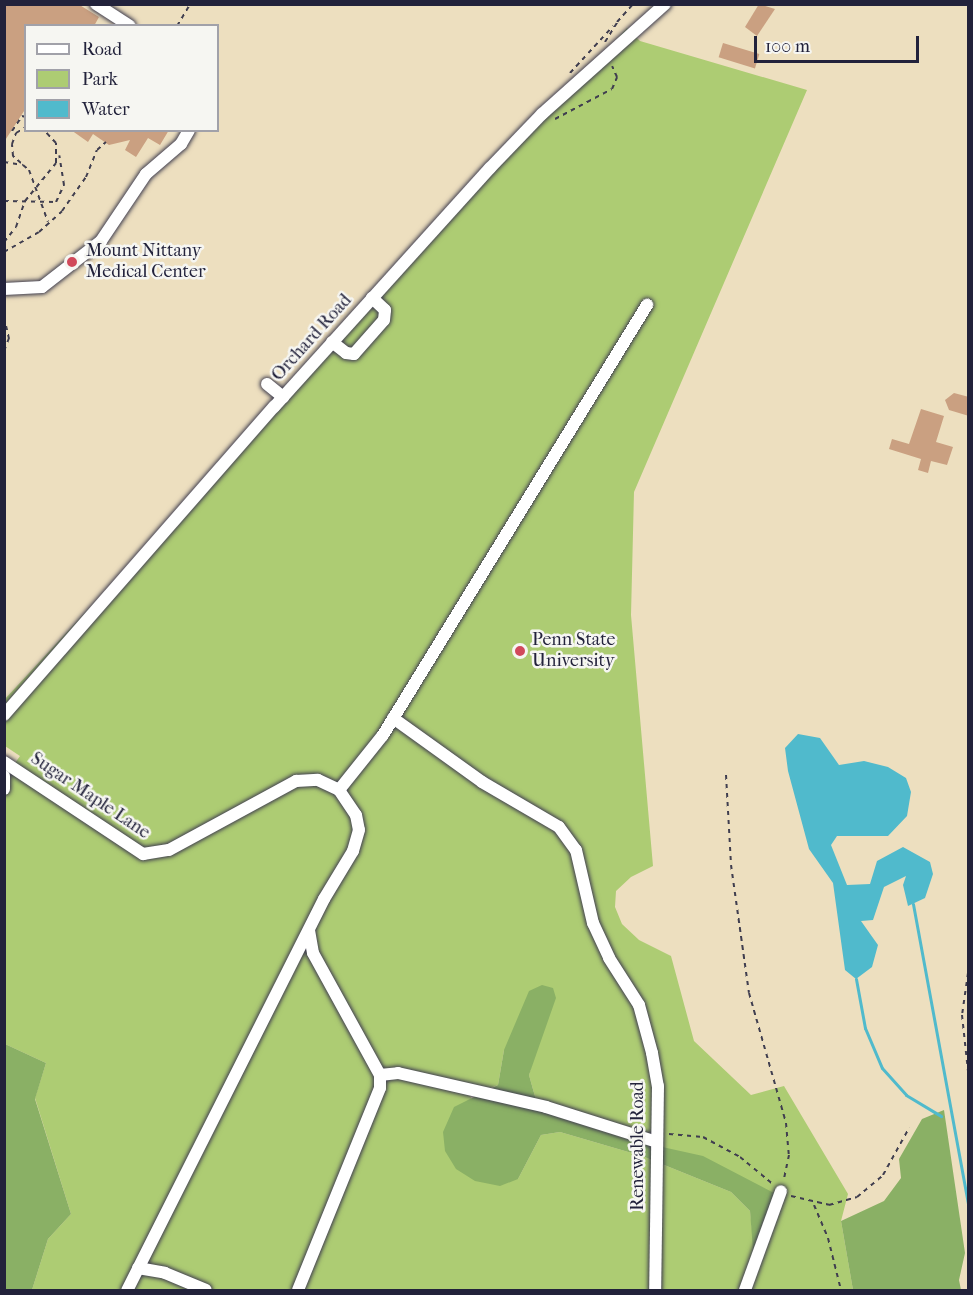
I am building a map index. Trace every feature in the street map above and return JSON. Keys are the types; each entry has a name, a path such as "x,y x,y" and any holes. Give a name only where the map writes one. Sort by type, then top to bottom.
{"street":[{"path":"96,4 127,24"},
{"name":"Orchard Road","path":"4,715 332,342 542,114 666,4"},
{"path":"4,289 42,287 95,247 114,227 146,174 181,144 188,132"},
{"path":"332,342 346,353 354,354 384,320 385,310 372,298"},
{"path":"127,1290 309,928 358,840 356,815 339,790 366,761 647,305"},
{"path":"267,384 283,397"},
{"name":"Renewable Road","path":"393,718 482,782 542,815 568,837 580,862 601,943 639,1005 658,1086 655,1290"},
{"name":"Sugar Maple Lane","path":"4,762 143,854 169,850 284,785 318,780 339,790"},
{"path":"4,776 4,789"},
{"path":"298,1290 371,1119 380,1075 313,953 309,928"},
{"path":"380,1075 398,1073 546,1107 657,1139"},
{"path":"746,1290 781,1191"},
{"path":"138,1268 165,1273 206,1290"}],"path":[{"path":"178,24 189,4"},
{"path":"602,48 618,21 633,4"},
{"path":"547,124 612,89 617,77 609,63"},
{"path":"24,116 22,116 13,132 13,156 33,176 35,190 49,224"},
{"path":"13,132 24,128"},
{"path":"4,201 40,204 56,202 63,190 58,153 56,143 46,132"},
{"path":"5,251 49,224 73,198 97,150 106,142"},
{"path":"4,242 16,227 24,203 56,163 58,153"},
{"path":"4,162 24,165"},
{"path":"4,317 9,339 4,351"},
{"path":"726,775 731,865 748,993 786,1123 789,1155 781,1191"},
{"path":"969,973 962,1015 969,1071"},
{"path":"657,1139 681,1132 703,1137 740,1157 781,1191 814,1204 843,1202 868,1190 883,1175 909,1128"},
{"path":"814,1204 828,1238 841,1290"}],"green space":[{"name":"Penn State University","path":"627,28 640,41 807,90 634,492 631,615 653,866 631,877 616,891 615,907 622,924 639,940 671,956 694,1041 751,1095 784,1086 848,1194 841,1221 853,1290 32,1290 48,1239 71,1214 35,1098 46,1063 5,1044 5,777 20,756 5,746 4,700","holes":["537,1046 529,1075 536,1100 557,1117 773,1193 754,1248 750,1211 731,1192 642,1156 560,1132 541,1135 518,1179 470,1096 498,1085 504,1050"]},
{"path":"542,985 553,988 556,998 529,1075 536,1100 557,1117 626,1139 703,1156 774,1193 753,1250 750,1211 731,1192 642,1156 560,1132 541,1135 518,1179 500,1186 475,1181 456,1169 445,1151 443,1132 454,1107 498,1085 504,1050 529,991"},
{"path":"5,1044 46,1063 35,1099 71,1214 48,1239 32,1290 5,1290"},
{"path":"944,1110 965,1253 959,1280 961,1290 853,1290 841,1221 884,1201 901,1178 899,1159 922,1119"}],"water":[{"path":"798,734 820,738 839,765 864,761 888,767 906,778 911,792 907,816 888,836 837,836 831,845 847,885 870,884 877,861 903,847 930,862 933,874 925,898 908,906 903,885 906,876 884,887 873,920 861,921 878,945 872,967 856,979 845,970 833,883 809,849 788,771 785,748"}],"building":[{"path":"4,4 78,4 99,17 95,24 24,24 24,111 4,142"},
{"path":"759,4 775,9 757,36 745,27"},
{"path":"723,43 759,54 755,68 719,57"},
{"path":"74,132 168,132 160,145 148,138 136,157 125,150 130,140 109,145 93,134 88,142"},
{"path":"954,393 969,397 969,416 949,410 945,400"},
{"path":"921,409 944,416 936,442 953,447 947,465 931,461 928,473 918,470 921,459 889,449 892,439 909,444"}],"waterway":[{"path":"913,904 968,1204"},
{"path":"856,979 865,1028 882,1068 906,1095 941,1116"}],"place":[{"name":"Mount Nittany Medical Center","path":"72,262"},
{"name":"Penn State University","path":"520,651"}]}
